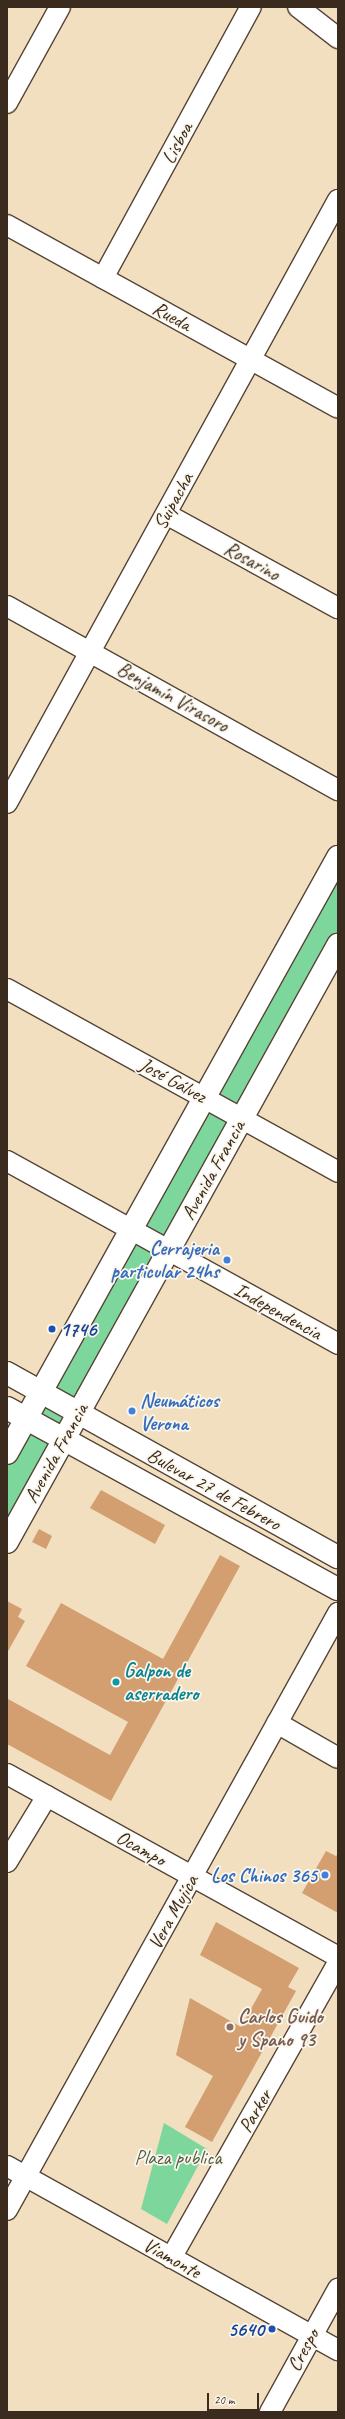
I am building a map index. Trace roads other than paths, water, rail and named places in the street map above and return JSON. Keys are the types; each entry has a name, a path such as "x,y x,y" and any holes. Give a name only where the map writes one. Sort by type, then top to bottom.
{"main road":[{"path":"7,1453 338,856"},
{"name":"Avenida Francia","path":"7,1542 338,945"},
{"name":"Bulevar 27 de Febrero","path":"7,1373 338,1557"},
{"name":"Bulevar 27 de Febrero","path":"7,1408 338,1589"}],"street":[{"path":"7,103 60,7"},
{"name":"Lisboa","path":"104,278 251,7"},
{"path":"298,7 338,38"},
{"name":"Suipacha","path":"7,803 338,200"},
{"name":"Rueda","path":"7,225 338,408"},
{"name":"Rosarino","path":"166,514 338,608"},
{"name":"Benjamín Virasoro","path":"7,606 338,790"},
{"name":"José Gálvez","path":"7,989 338,1172"},
{"name":"Independencia","path":"7,1162 338,1344"},
{"name":"Vera Mujíca","path":"7,2210 338,1613"},
{"path":"277,1723 338,1758"},
{"name":"Ocampo","path":"7,1774 338,1957"},
{"path":"7,1862 47,1796"},
{"name":"Parker","path":"171,2258 338,1963"},
{"name":"Viamonte","path":"7,2166 338,2350"},
{"name":"Crespo","path":"270,2412 338,2289"}],"place":[{"name":"Cerrajeria particular 24hs","path":"227,1260"},
{"name":"1746","path":"52,1329"},
{"name":"Neumáticos Verona","path":"132,1411"},
{"name":"Galpon de aserradero","path":"116,1682"},
{"name":"Los Chinos 365","path":"325,1875"},
{"name":"Carlos Guido y Spano 93","path":"230,2027"},
{"name":"5640","path":"272,2329"}],"park label":[{"name":"Plaza publica","path":"178,2157"}]}
